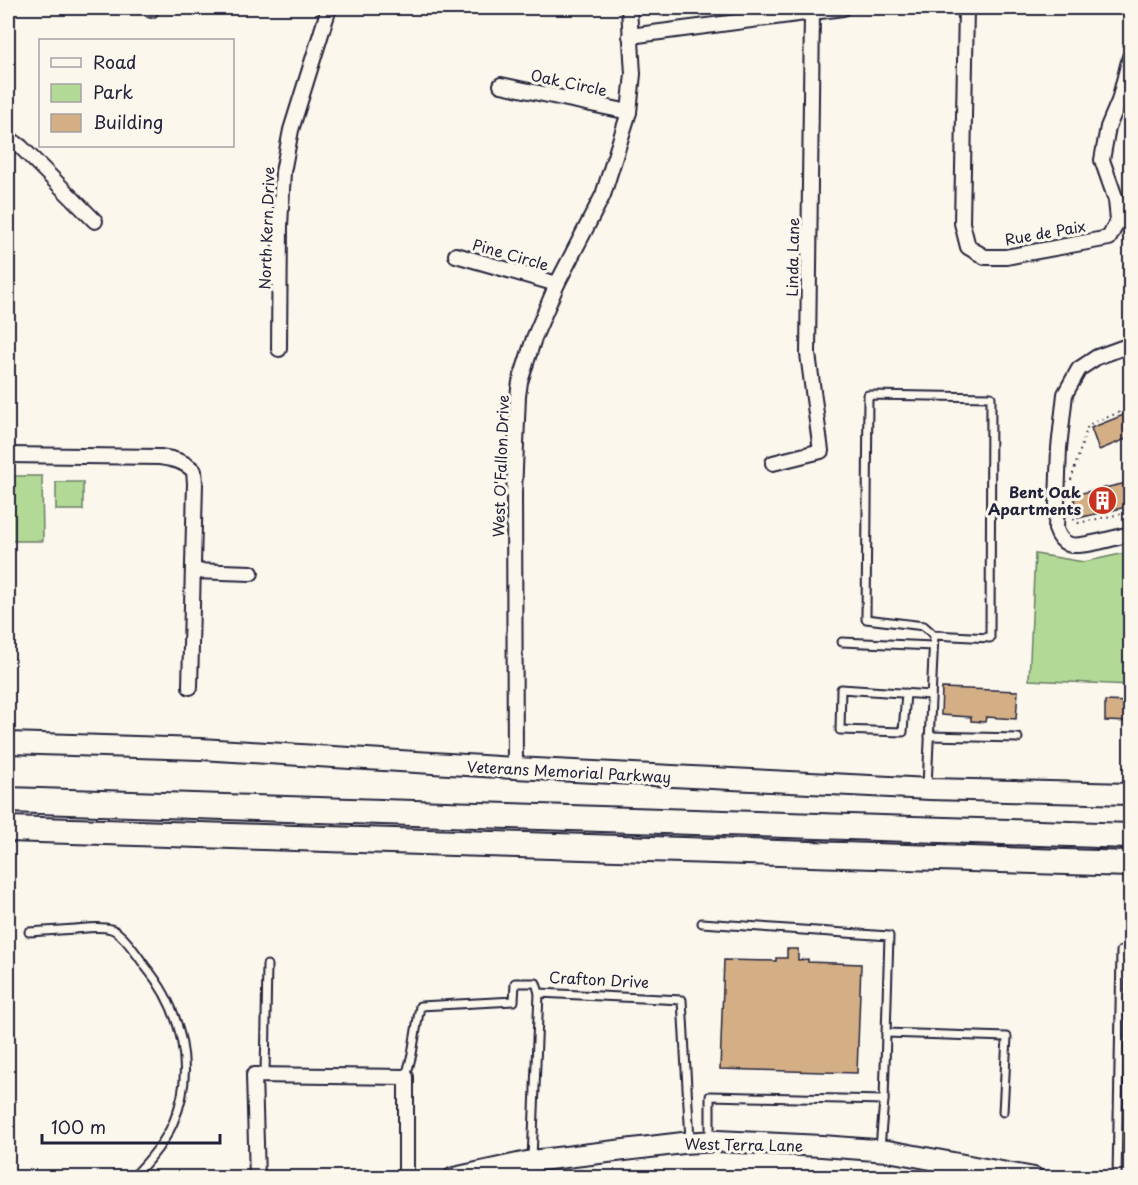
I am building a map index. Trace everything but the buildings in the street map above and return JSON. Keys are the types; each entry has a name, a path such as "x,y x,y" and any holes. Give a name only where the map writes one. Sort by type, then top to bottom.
{"highway":[{"path":"8,800 1131,836"},
{"path":"8,829 1131,864"}],"street":[{"name":"North Kern Drive","path":"279,349 283,172 291,130 329,8"},
{"name":"West O'Fallon Drive","path":"515,768 514,493 520,382 534,338 557,284 603,195 629,112 633,74 629,8"},
{"path":"630,36 843,8"},
{"name":"Rue de Paix","path":"966,8 962,223 968,247 985,257 1006,257 1110,238 1118,220 1116,200 1102,160 1108,128 1125,102 1131,57"},
{"name":"Linda Lane","path":"773,463 821,451 808,354 812,12"},
{"name":"Oak Circle","path":"501,85 629,112"},
{"path":"8,138 21,147 95,221"},
{"path":"1116,200 1131,196"},
{"name":"Pine Circle","path":"456,255 557,284"},
{"path":"1131,345 1097,357 1079,369 1065,394 1059,448 1056,529 1059,538 1068,545 1080,545 1131,534"},
{"path":"8,455 160,457 187,464 194,471 190,687"},
{"path":"193,571 251,573"},
{"name":"Veterans Memorial Parkway","path":"8,743 200,749 515,768 927,788 1131,794"},
{"path":"257,1178 254,1075 406,1077 406,1178"},
{"name":"West Terra Lane","path":"454,1178 532,1161 690,1142 810,1145 880,1150 1034,1178"}],"lane":[{"path":"868,395 992,397 990,638 934,635 924,626 866,619 868,395"},
{"path":"927,788 934,635"},
{"path":"842,642 933,646"},
{"path":"906,693 903,732 840,730 841,689 906,693 931,695"},
{"path":"929,736 1018,738"},
{"path":"702,923 889,936 884,1100 880,1150"},
{"path":"29,932 97,927 114,930 155,977 170,1006 183,1041 185,1076 181,1100 174,1123 163,1143 132,1178"},
{"path":"1117,1178 1120,951"},
{"path":"265,1075 267,965"},
{"path":"406,1077 420,1006 514,1001 515,983 536,983 538,993"},
{"name":"Crafton Drive","path":"532,1161 538,993 682,1000 690,1142"},
{"path":"886,1033 1008,1037 1003,1113"},
{"path":"710,1142 710,1096 884,1100"}],"path":[{"path":"1071,482 1088,425 1131,408"},
{"path":"1066,513 1078,523 1131,512"}],"green space":[{"path":"8,476 42,476 43,541 8,541"},
{"path":"56,482 83,482 83,510 56,510"},
{"path":"1130,552 1130,685 1029,680 1035,554 1084,562"}],"place":[{"name":"Bent Oak Apartments","path":"1102,500"}]}
